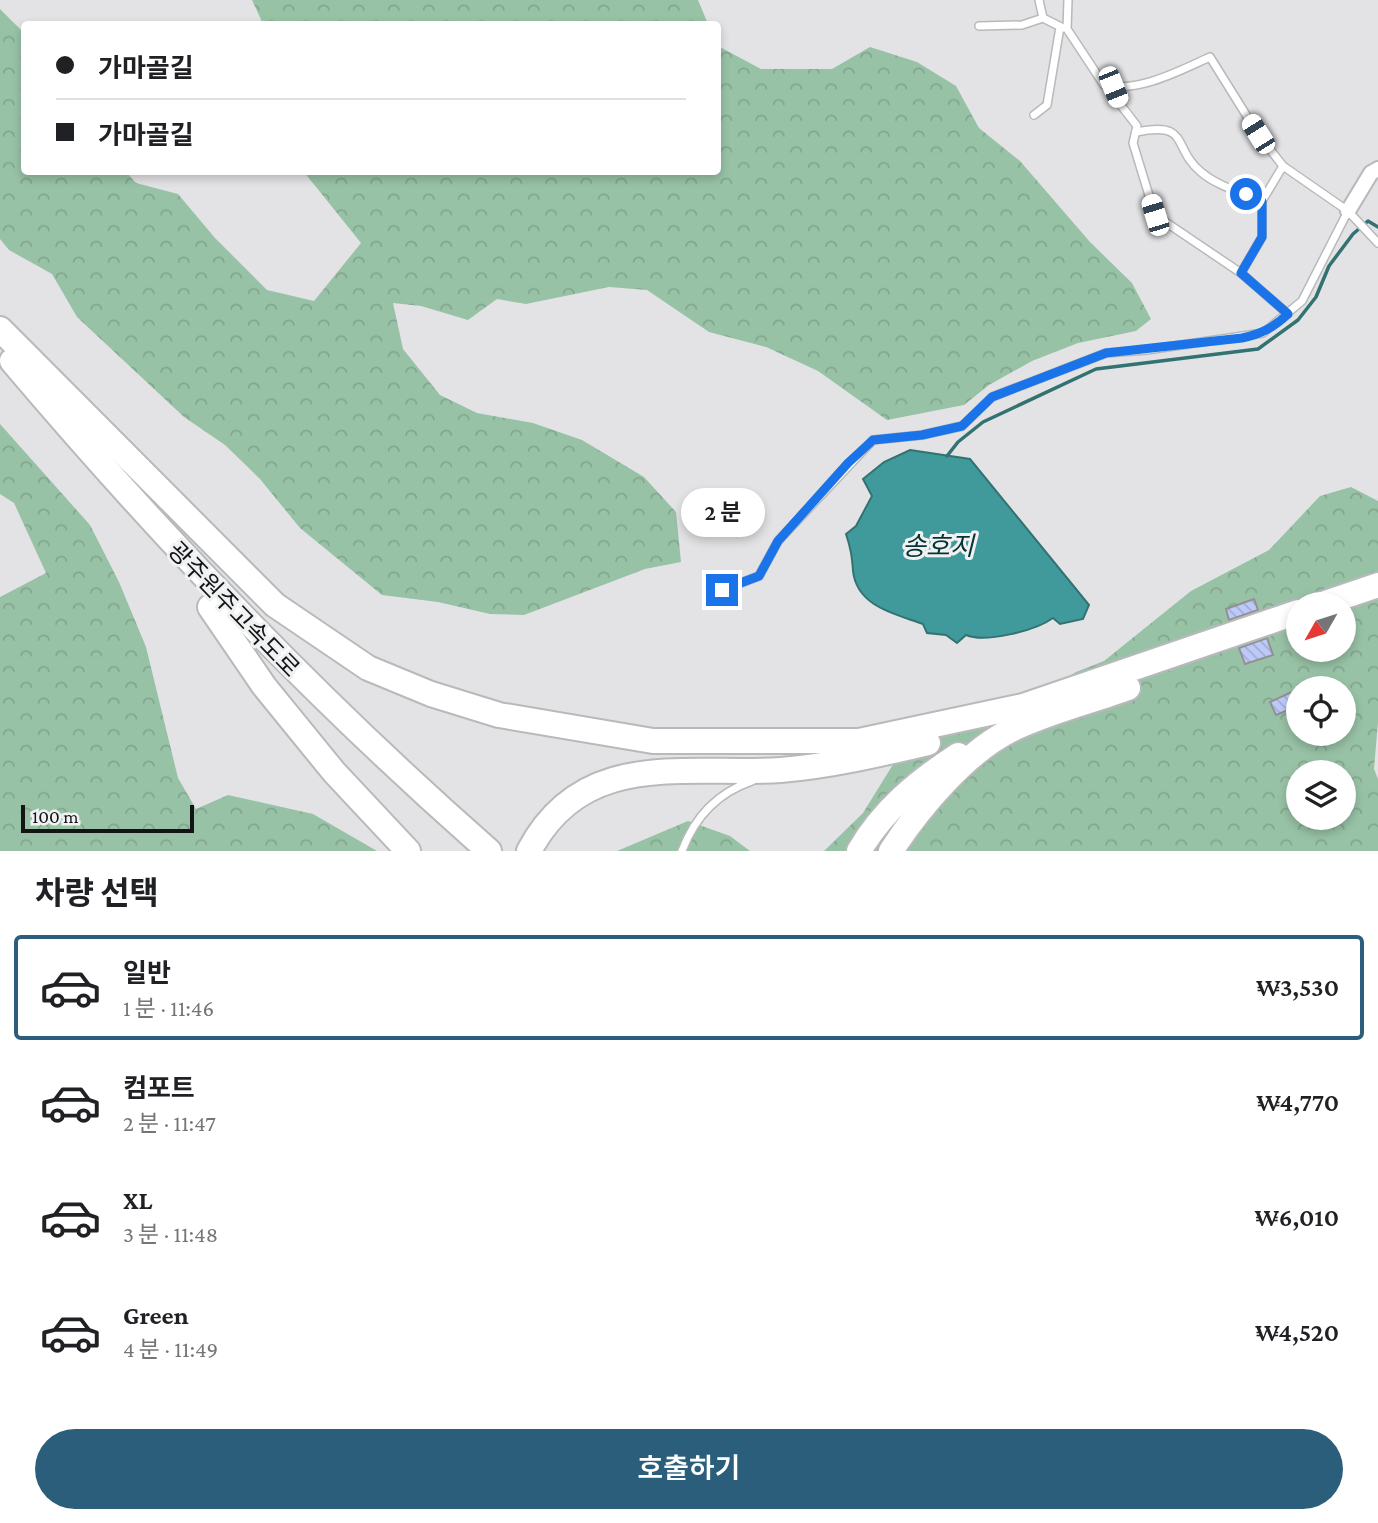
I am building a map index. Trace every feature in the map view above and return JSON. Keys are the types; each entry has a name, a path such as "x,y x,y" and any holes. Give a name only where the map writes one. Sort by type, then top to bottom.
{"highway":[{"path":"0,329 275,605 368,668 431,694 499,715 653,741 859,741 1023,706"},
{"name":"광주원주고속도로","path":"0,348 202,577 472,846"},
{"name":"광주원주고속도로","path":"0,369 91,478 210,607 323,721 472,846"},
{"path":"1356,592 1378,584"},
{"path":"1356,606 1378,598"},
{"path":"210,607 264,686 334,772 408,851"},
{"path":"529,851 556,815 581,792 626,774 783,770 894,751 962,734 1023,706 1286,616"},
{"path":"859,851 885,815 926,776 963,751 1010,731 1286,630"},
{"path":"891,851 918,810 958,769 1010,731"}],"street":[{"path":"1352,216 1371,173 1378,169"}],"lane":[{"path":"1040,0 1043,18"},
{"path":"1034,115 1047,105 1050,96 1068,0"},
{"path":"979,26 1022,25 1043,18 1064,28 1104,85 1119,89 1158,78 1210,57 1258,134 1283,166 1352,216 1378,243"},
{"path":"1113,87 1120,104 1137,126 1133,143 1155,215 1241,273 1288,314"},
{"path":"1136,132 1160,127 1180,137 1201,172 1262,201"},
{"path":"1241,273 1262,237 1262,201 1283,166"},
{"path":"722,590 759,576 778,541 848,463 873,440 922,435 962,426 992,397 1106,353 1242,338 1264,333 1302,301 1352,216"},
{"path":"682,851 689,832 706,807 733,789 783,770"}],"green space":[{"path":"252,0 698,0 707,21 262,21"},
{"path":"0,9 21,30 21,175 129,175 136,183 178,194 215,238 267,290 314,301 361,243 306,175 721,175 721,48 761,69 832,69 870,47 917,62 956,86 979,128 1020,161 1090,242 1132,283 1151,319 1136,331 1078,343 1032,361 989,385 964,405 887,420 818,371 766,347 709,332 647,290 609,287 526,304 497,299 468,320 421,306 393,303 403,349 440,395 477,413 533,423 582,440 644,477 676,512 681,562 645,569 524,615 490,614 438,602 382,595 300,528 260,479 225,445 184,417 77,317 52,274 9,250 0,239"},
{"path":"0,424 90,525 119,582 146,647 178,778 196,809 228,795 313,814 377,851 0,851 0,597 46,573 14,503 0,494"},
{"path":"1351,487 1378,501 1378,722 1374,769 1378,779 1378,851 824,851 863,813 892,766 933,726 998,718 1076,672 1104,661 1191,591 1269,550 1320,496"},
{"path":"688,821 730,836 750,851 617,851"}],"water":[{"name":"송호지","path":"910,450 970,459 1089,605 1083,619 1060,624 1053,618 1034,627 997,637 966,635 957,643 946,635 927,633 923,624 890,612 870,601 856,583 846,534 856,526 872,496 863,479 884,462"}],"building":[{"path":"1254,599 1258,610 1229,620 1226,609"},
{"path":"1267,638 1273,655 1245,664 1239,648"},
{"path":"1286,695 1286,711 1276,715 1270,702"}],"waterway":[{"path":"947,456 958,442 983,422 1096,369 1258,349 1298,320 1316,297 1329,266 1353,234 1368,221 1378,227"}],"route":[{"path":"722,590 759,576 778,541 848,463 873,440 922,435 962,426 992,397 1106,353 1242,338 1264,333 1278,323 1288,314 1241,273 1262,237 1262,201 1246,194"}]}
